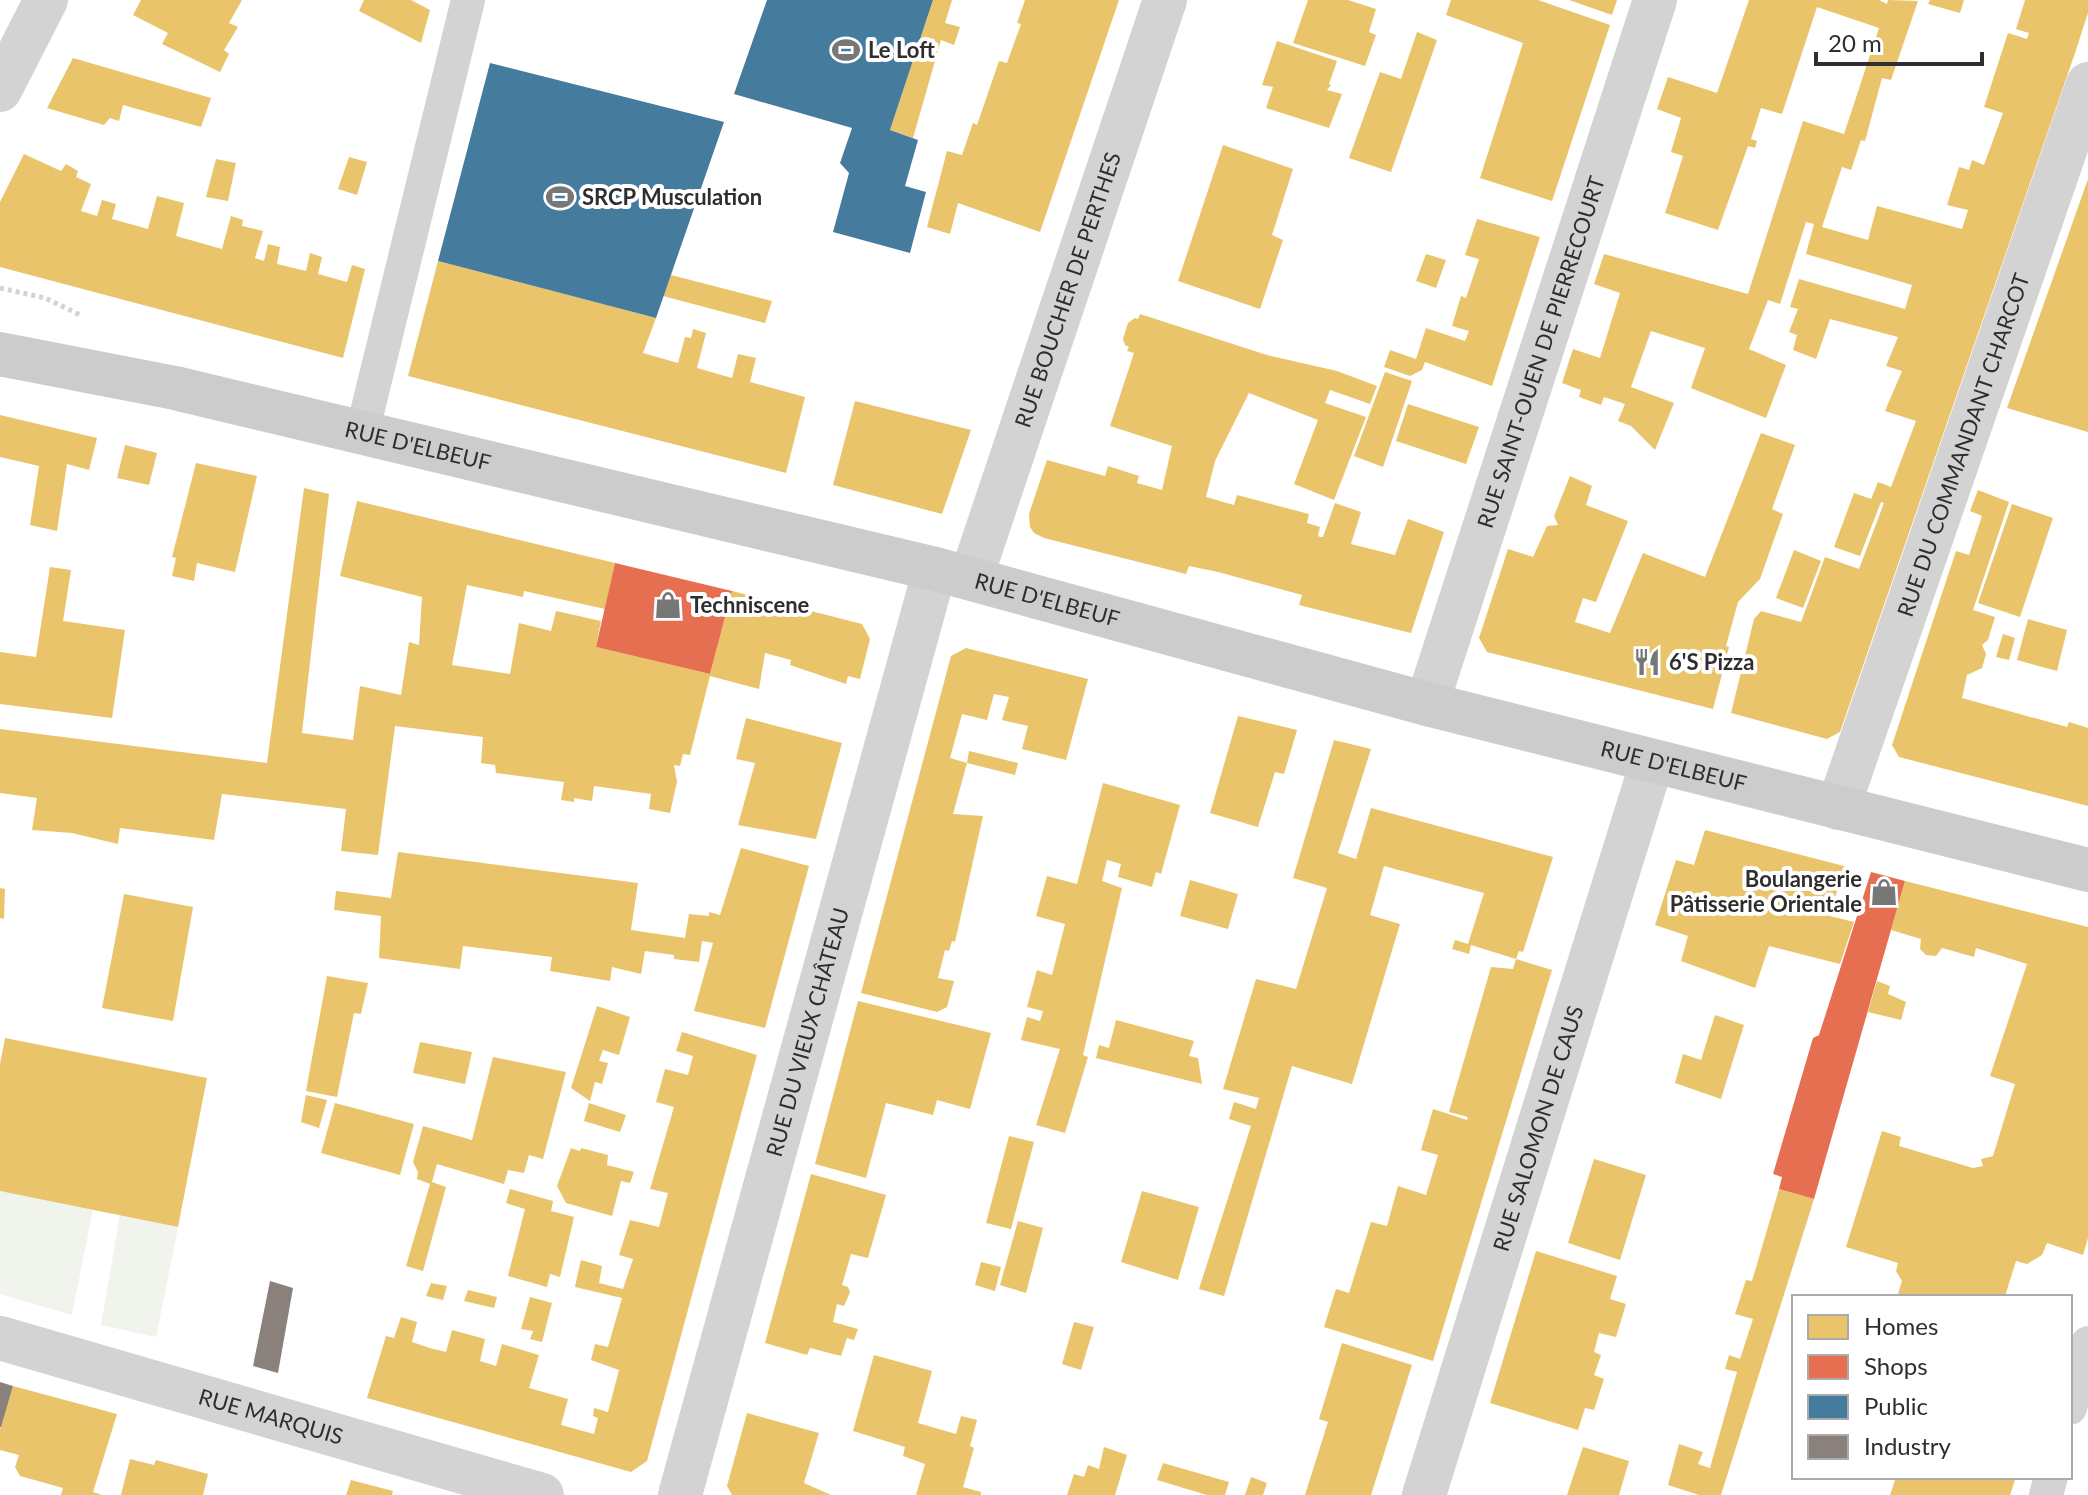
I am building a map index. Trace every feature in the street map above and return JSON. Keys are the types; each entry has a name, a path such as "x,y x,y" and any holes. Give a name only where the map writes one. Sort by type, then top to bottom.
{"main road":[{"name":"RUE D'ELBEUF","path":"0,354 175,388 953,574 1427,704 2088,870"}],"street":[{"path":"0,90 46,0"},
{"name":"RUE BOUCHER DE PERTHES","path":"953,574 1165,0"},
{"name":"RUE SAINT-OUEN DE PIERRECOURT","path":"1427,704 1655,0"},
{"name":"RUE DU COMMANDANT CHARCOT","path":"1838,808 2088,84"},
{"name":"RUE DU VIEUX CHÂTEAU","path":"680,1495 953,574"},
{"name":"RUE SALOMON DE CAUS","path":"1424,1495 1652,762"},
{"name":"RUE MARQUIS","path":"0,1338 542,1495"}],"lane":[{"path":"362,433 468,0"},
{"path":"2072,1401 2088,1343"}],"shaded area":[{"path":"0,1191 93,1209 72,1315 0,1294"},
{"path":"120,1215 178,1227 156,1337 101,1325"}],"building: Homes":[{"path":"141,0 242,0 229,23 238,27 224,50 229,54 220,72 162,44 168,33 133,15"},
{"path":"364,0 411,0 430,10 421,43 359,11"},
{"path":"933,0 952,0 945,23 960,27 954,45 941,40 913,138 890,130"},
{"path":"1025,0 1119,0 1040,232 958,203 950,234 927,227 947,151 962,155 973,123 977,125 999,61 1007,63 1021,24 1017,23"},
{"path":"1308,0 1348,0 1376,9 1369,32 1376,35 1365,66 1293,43"},
{"path":"1451,0 1538,0 1610,25 1552,201 1480,178 1523,43 1446,15"},
{"path":"1569,0 1617,0 1612,15"},
{"path":"1749,0 1879,0 1887,4 1888,0 1918,1 1891,80 1882,78 1865,141 1861,140 1851,170 1842,167 1822,227 1868,240 1877,206 1962,229 1968,210 1947,205 1959,167 1969,170 1972,160 1984,165 2003,113 1984,107 2008,33 2027,39 2029,33 2016,29 2025,0 2088,0 2088,13 2075,53 1840,732 1827,739 1731,713 1754,619 1761,611 1801,622 1825,557 1859,569 1884,503 1881,502 1860,556 1834,547 1854,493 1871,499 1878,482 1891,487 1916,421 1885,411 1902,371 1886,366 1898,337 1830,319 1816,359 1793,350 1797,335 1789,332 1798,309 1790,307 1799,279 1905,309 1912,285 1806,254 1814,224 1806,222 1780,304 1768,300 1749,349 1786,365 1766,418 1691,388 1705,348 1651,331 1631,387 1674,403 1655,450 1631,426 1618,421 1625,404 1604,397 1601,405 1579,397 1581,390 1562,383 1573,349 1600,358 1620,293 1594,284 1604,254 1748,294 1803,121 1844,134 1879,28 1817,7 1782,114 1761,108 1751,139 1757,141 1755,148 1748,146 1718,230 1665,213 1683,156 1671,152 1681,118 1657,109 1668,77 1717,93"},
{"path":"1930,0 1964,0 1960,13 1928,4"},
{"path":"1417,32 1437,40 1391,172 1349,158 1380,72 1401,79"},
{"path":"1277,41 1337,61 1327,90 1342,94 1329,128 1266,108 1273,87 1262,85"},
{"path":"73,58 211,98 201,127 123,105 119,121 110,118 104,125 47,108"},
{"path":"1223,145 1293,169 1272,235 1283,240 1260,309 1178,281"},
{"path":"24,154 61,171 66,164 78,171 76,177 91,184 81,211 97,216 102,200 116,204 112,219 148,229 157,196 184,203 176,236 222,249 231,216 243,220 242,226 263,231 255,258 264,261 268,244 280,247 277,264 306,271 310,253 322,257 318,274 347,282 352,265 365,269 343,358 0,267 0,202"},
{"path":"349,157 367,162 357,195 338,189"},
{"path":"216,159 236,163 228,201 206,197"},
{"path":"2088,179 2088,432 2007,408"},
{"path":"1477,219 1540,237 1492,386 1425,362 1422,370 1410,376 1384,367 1390,350 1416,359 1426,328 1465,341 1469,331 1452,326 1461,296 1466,298 1479,259 1465,255"},
{"path":"1426,254 1446,260 1436,288 1416,281"},
{"path":"438,261 656,318 643,353 678,363 685,337 691,338 693,329 706,333 697,368 732,378 738,354 756,358 750,382 805,397 786,473 408,376"},
{"path":"671,275 772,301 765,323 663,296"},
{"path":"1140,314 1267,355 1337,371 1377,386 1370,404 1330,390 1325,403 1366,417 1334,500 1294,484 1318,420 1249,393 1215,461 1206,497 1234,505 1237,495 1309,514 1307,523 1320,527 1320,537 1323,537 1335,503 1361,512 1351,544 1395,555 1408,519 1444,532 1411,633 1299,605 1302,595 1218,572 1189,566 1186,574 1034,533 1029,514 1047,460 1105,476 1108,466 1139,476 1137,483 1162,490 1172,446 1110,426 1134,353 1127,351 1129,347 1123,339 1128,323 1138,319"},
{"path":"1385,372 1412,381 1383,467 1354,456"},
{"path":"855,401 971,430 942,514 833,485"},
{"path":"1408,404 1479,427 1466,464 1396,441"},
{"path":"0,415 97,438 89,470 67,464 57,531 30,525 39,466 0,457"},
{"path":"1761,433 1795,445 1772,509 1783,514 1760,579 1738,602 1713,709 1487,652 1479,638 1508,549 1533,557 1547,526 1558,525 1554,516 1570,476 1592,486 1586,505 1628,521 1596,602 1583,598 1575,622 1610,633 1643,553 1705,577"},
{"path":"125,445 157,453 149,485 117,478"},
{"path":"196,463 257,476 235,572 197,563 194,581 172,576 176,558 172,557"},
{"path":"304,488 329,494 302,733 353,740 360,686 401,695 409,642 419,645 422,597 340,576 357,501 615,563 605,609 524,591 523,597 467,585 452,665 510,674 519,623 551,631 556,611 601,621 596,647 710,674 732,591 862,624 870,639 860,679 848,676 846,684 790,665 791,660 765,653 759,689 710,676 690,755 683,754 680,766 674,765 677,782 670,813 649,809 651,794 594,786 592,801 574,798 574,802 561,800 564,782 496,773 495,765 481,763 483,737 395,726 378,855 341,851 346,809 222,794 214,840 120,828 118,844 72,833 32,830 37,798 0,793 0,729 267,763"},
{"path":"1978,490 2009,502 1973,610 1995,617 1988,640 1982,645 1986,654 1982,668 1967,675 1962,698 2067,727 2069,722 2088,728 2088,806 1899,757 1892,745 1956,551 1969,555 1982,516 1970,511"},
{"path":"2012,504 2053,518 2020,617 1978,603"},
{"path":"1794,550 1821,561 1803,608 1776,598"},
{"path":"50,567 71,570 63,621 125,630 112,718 0,704 0,652 36,657"},
{"path":"2028,619 2067,630 2057,671 2017,660"},
{"path":"2003,634 2015,638 2009,660 1996,657"},
{"path":"966,648 1088,679 1066,760 1022,749 1028,726 1002,720 1009,697 994,694 987,720 962,714 950,758 967,763 953,814 983,816 955,942 952,941 949,951 945,950 938,978 954,981 947,1007 937,1012 861,993 951,656"},
{"path":"1238,716 1297,730 1284,774 1275,772 1258,827 1210,813"},
{"path":"746,718 842,743 816,839 738,825 755,763 736,759"},
{"path":"1334,740 1371,749 1338,853 1356,859 1371,808 1553,857 1523,952 1519,951 1516,959 1471,945 1469,954 1452,949 1455,940 1468,944 1484,893 1384,866 1370,915 1400,924 1352,1084 1292,1066 1224,1296 1199,1289 1251,1126 1229,1119 1234,1102 1256,1109 1259,1098 1223,1089 1256,979 1296,989 1327,888 1293,878"},
{"path":"969,751 1018,763 1015,775 967,763"},
{"path":"1103,783 1180,805 1161,874 1156,872 1152,887 1118,877 1121,864 1107,860 1102,881 1122,888 1083,1055 1088,1057 1065,1133 1036,1125 1060,1049 1021,1040 1027,1017 1040,1021 1043,1011 1027,1007 1037,970 1052,975 1065,924 1036,916 1047,876 1077,884"},
{"path":"1705,830 1844,866 1830,916 1854,922 1840,964 1769,946 1755,988 1681,961 1688,936 1655,925 1676,860 1694,865"},
{"path":"741,848 809,866 765,1028 694,1011 713,943 702,941 699,962 645,951 641,974 612,967 610,981 550,971 552,957 463,946 460,969 379,958 381,916 334,910 336,891 391,898 398,852 638,883 631,930 685,938 689,914 709,916 709,912 720,915"},
{"path":"1190,880 1238,894 1228,929 1180,916"},
{"path":"1905,881 2088,927 2088,1238 2083,1255 2047,1243 2042,1255 2027,1264 2016,1261 2005,1295 1898,1295 1902,1281 1896,1271 1898,1263 1846,1247 1882,1131 1901,1137 1899,1146 1973,1168 1983,1166 1981,1159 1993,1156 2015,1084 1990,1076 2027,964 1976,948 1974,957 1942,948 1936,956 1926,955 1920,949 1921,939 1891,930"},
{"path":"0,888 5,889 4,919 0,918"},
{"path":"124,894 193,907 173,1021 102,1008"},
{"path":"1516,959 1552,970 1433,1361 1324,1327 1336,1289 1349,1293 1371,1222 1387,1226 1398,1186 1426,1195 1438,1155 1421,1150 1433,1109 1467,1120 1468,1117 1449,1112 1491,967 1513,969"},
{"path":"327,976 368,983 361,1014 354,1013 337,1097 306,1091"},
{"path":"1877,981 1890,986 1888,994 1906,1002 1901,1020 1868,1012"},
{"path":"858,1001 991,1033 970,1109 937,1100 933,1115 886,1103 866,1178 815,1164"},
{"path":"597,1006 630,1017 619,1055 603,1050 599,1061 608,1063 602,1084 595,1082 590,1101 571,1088"},
{"path":"1715,1015 1744,1025 1721,1099 1675,1083 1683,1054 1701,1060"},
{"path":"1116,1020 1194,1041 1189,1056 1198,1058 1202,1084 1096,1058 1099,1045 1109,1048"},
{"path":"682,1032 757,1055 647,1461 631,1472 367,1398 386,1336 394,1338 401,1317 417,1322 412,1342 430,1348 446,1352 452,1330 485,1339 480,1361 496,1366 502,1344 539,1355 529,1388 568,1399 561,1425 594,1434 598,1418 593,1416 594,1408 608,1412 619,1370 591,1360 595,1344 608,1347 622,1298 575,1287 577,1277 581,1260 602,1266 599,1283 623,1289 633,1259 619,1255 630,1220 659,1227 668,1193 650,1189 674,1107 656,1102 665,1069 688,1075 693,1056 676,1051"},
{"path":"5,1038 207,1078 178,1227 0,1191 0,1064"},
{"path":"420,1042 472,1052 465,1084 413,1073"},
{"path":"493,1057 566,1072 543,1159 529,1155 524,1173 508,1170 504,1184 437,1164 432,1182 446,1187 423,1271 406,1266 430,1184 417,1179 418,1172 413,1162 423,1126 472,1140"},
{"path":"306,1095 327,1100 319,1128 301,1122"},
{"path":"335,1103 414,1124 400,1175 321,1153"},
{"path":"589,1103 626,1115 620,1132 584,1121"},
{"path":"1009,1136 1034,1142 1011,1229 986,1223"},
{"path":"571,1148 608,1155 607,1165 634,1172 630,1183 621,1181 612,1216 566,1203 557,1186"},
{"path":"1594,1159 1646,1175 1620,1260 1568,1243"},
{"path":"811,1174 886,1195 868,1258 851,1254 842,1285 848,1287 850,1292 844,1306 837,1304 833,1322 858,1329 854,1340 847,1338 841,1356 810,1348 807,1355 765,1343"},
{"path":"510,1189 553,1201 551,1211 574,1217 560,1277 550,1274 547,1287 508,1276 525,1209 506,1203"},
{"path":"1779,1189 1814,1199 1721,1495 1699,1495 1668,1485 1679,1444 1703,1452 1698,1464 1710,1468 1737,1372 1725,1369 1729,1355 1740,1359 1753,1319 1735,1314 1746,1280 1752,1281"},
{"path":"1142,1191 1199,1207 1178,1280 1121,1262"},
{"path":"1018,1221 1043,1228 1026,1293 1000,1285"},
{"path":"1536,1251 1617,1276 1610,1299 1626,1304 1616,1337 1599,1333 1594,1352 1601,1355 1594,1375 1604,1379 1594,1410 1585,1408 1578,1430 1490,1403"},
{"path":"981,1262 1001,1267 995,1291 975,1285"},
{"path":"431,1283 447,1286 443,1300 426,1296"},
{"path":"468,1290 497,1297 494,1308 464,1301"},
{"path":"530,1297 552,1303 542,1342 530,1339 533,1331 521,1329"},
{"path":"1074,1322 1094,1327 1081,1370 1062,1364"},
{"path":"1342,1343 1412,1365 1371,1495 1305,1495 1328,1422 1319,1419"},
{"path":"874,1355 932,1371 918,1423 956,1434 961,1416 977,1420 970,1446 974,1448 963,1487 981,1492 981,1495 916,1495 925,1464 903,1456 905,1447 853,1431"},
{"path":"13,1386 117,1414 93,1492 102,1495 61,1495 63,1488 20,1476 15,1467 19,1455 0,1450 0,1429"},
{"path":"747,1413 819,1433 804,1483 831,1495 732,1495 727,1486"},
{"path":"1104,1447 1127,1455 1115,1495 1067,1495 1074,1474 1084,1477 1088,1465 1099,1469"},
{"path":"1583,1447 1629,1461 1619,1495 1567,1495"},
{"path":"130,1459 154,1465 156,1460 208,1474 203,1495 121,1495"},
{"path":"1163,1463 1229,1482 1225,1495 1207,1495 1157,1480"},
{"path":"1251,1477 1267,1483 1263,1495 1245,1495"},
{"path":"1895,1479 2015,1479 2010,1495 1890,1495"},
{"path":"351,1480 393,1491 392,1495 346,1495"}],"building: Shops":[{"path":"615,563 732,591 710,674 596,647"},
{"path":"1871,872 1905,881 1814,1199 1779,1189 1782,1177 1773,1174 1813,1038 1819,1035"}],"building: Public":[{"path":"767,0 933,0 890,130 918,140 905,186 926,192 910,253 833,232 849,173 840,163 852,128 734,94"},
{"path":"490,63 724,122 656,318 438,261"}],"building: Industry":[{"path":"270,1281 293,1288 278,1373 253,1366"},
{"path":"0,1382 13,1386 1,1427 0,1427"}],"place":[{"name":"Le Loft","path":"846,50"},
{"name":"SRCP Musculation","path":"560,197"},
{"name":"Techniscene","path":"668,605"},
{"name":"6'S Pizza","path":"1647,662"},
{"name":"Boulangerie Pâtisserie Orientale","path":"1884,892"}]}
